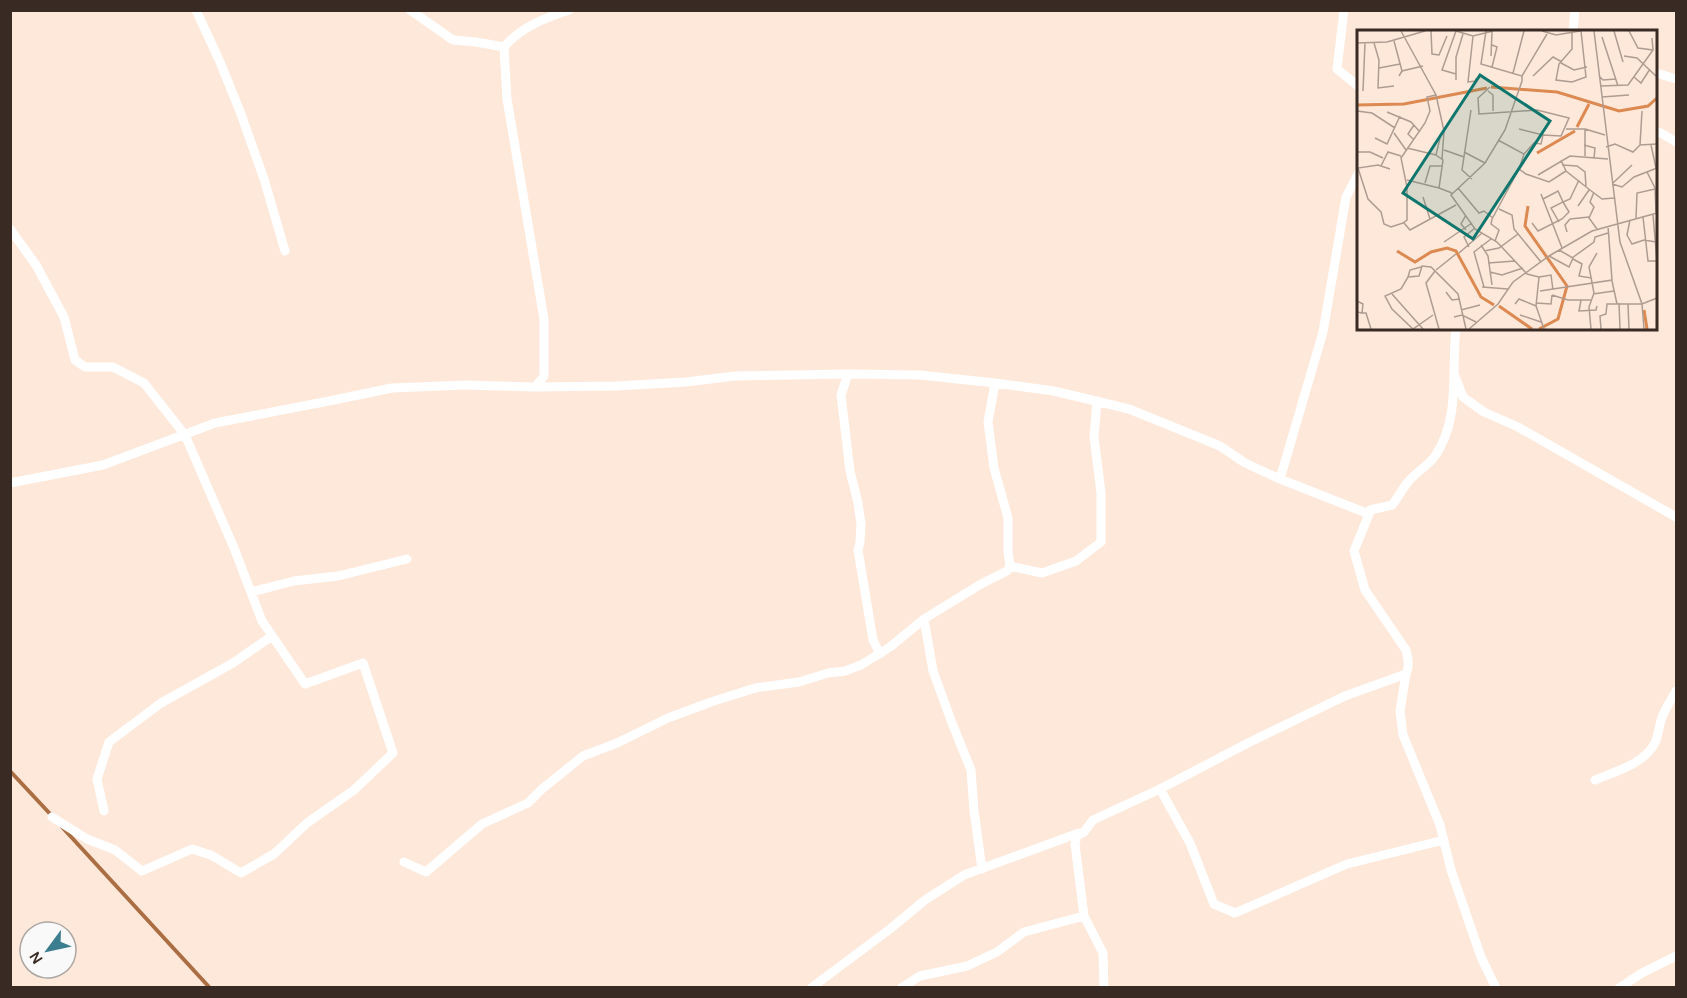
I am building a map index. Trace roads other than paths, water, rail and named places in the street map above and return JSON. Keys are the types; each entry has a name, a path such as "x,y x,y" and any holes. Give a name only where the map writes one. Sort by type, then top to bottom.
{"street":[{"path":"196,10 241,114 264,179 285,251"},
{"path":"410,10 453,40 504,47"},
{"path":"535,387 544,376 544,319 507,99 504,47 512,38 537,22 569,10"},
{"path":"1344,10 1337,69 1357,84"},
{"path":"1574,30 1575,10"},
{"path":"1657,73 1677,79"},
{"path":"1657,132 1677,142"},
{"path":"1280,479 1323,332 1346,197 1357,178"},
{"path":"10,229 36,265 64,317 75,360 85,367 113,367 144,383 185,435 234,548 262,621 305,684 363,663 393,753 354,790 307,823 274,854 241,873 211,855 192,849 142,871 115,850 87,839 52,817"},
{"path":"1456,330 1450,423 1435,456 1408,481 1392,505 1370,510 1354,551 1365,590 1406,651 1409,662 1400,711 1403,735 1440,825 1451,870 1481,957 1496,987"},
{"path":"1454,371 1463,397 1484,412 1518,427 1677,517"},
{"path":"848,374 841,395 850,471 861,524 858,550 873,640 880,654"},
{"path":"10,483 103,465 215,423 392,388 464,385 615,386 686,382 735,376 920,375 1054,391 1129,408 1220,446 1245,463 1280,479 1369,514"},
{"path":"544,376 559,387"},
{"path":"404,862 426,872 482,824 528,803 583,756 668,718 755,688 799,682 828,673 846,671 861,665 898,641 924,619 1006,571 1010,566 1008,518 994,468 988,422 995,383"},
{"path":"1010,566 1042,573 1076,561 1101,542 1101,493 1094,437 1097,401"},
{"path":"251,592 294,581 338,576 407,559"},
{"path":"924,619 933,671 971,770 982,869"},
{"path":"104,811 97,779 109,742 161,703 233,663 272,636"},
{"path":"1104,987 1103,953 1084,916 1075,844 1077,836 1084,832 1093,820 1160,789 1248,743 1345,696 1406,674"},
{"path":"1595,780 1638,761 1647,754 1654,745 1662,718 1677,691"},
{"path":"1160,789 1190,843 1214,904 1235,913 1347,864 1444,840"},
{"path":"811,987 890,929 925,900 964,875 1084,832"},
{"path":"901,987 920,976 967,966 997,951 1024,932 1084,916"},
{"path":"1619,987 1677,956"}],"waterway":[{"path":"10,771 53,817"},
{"path":"62,827 210,988"}]}
